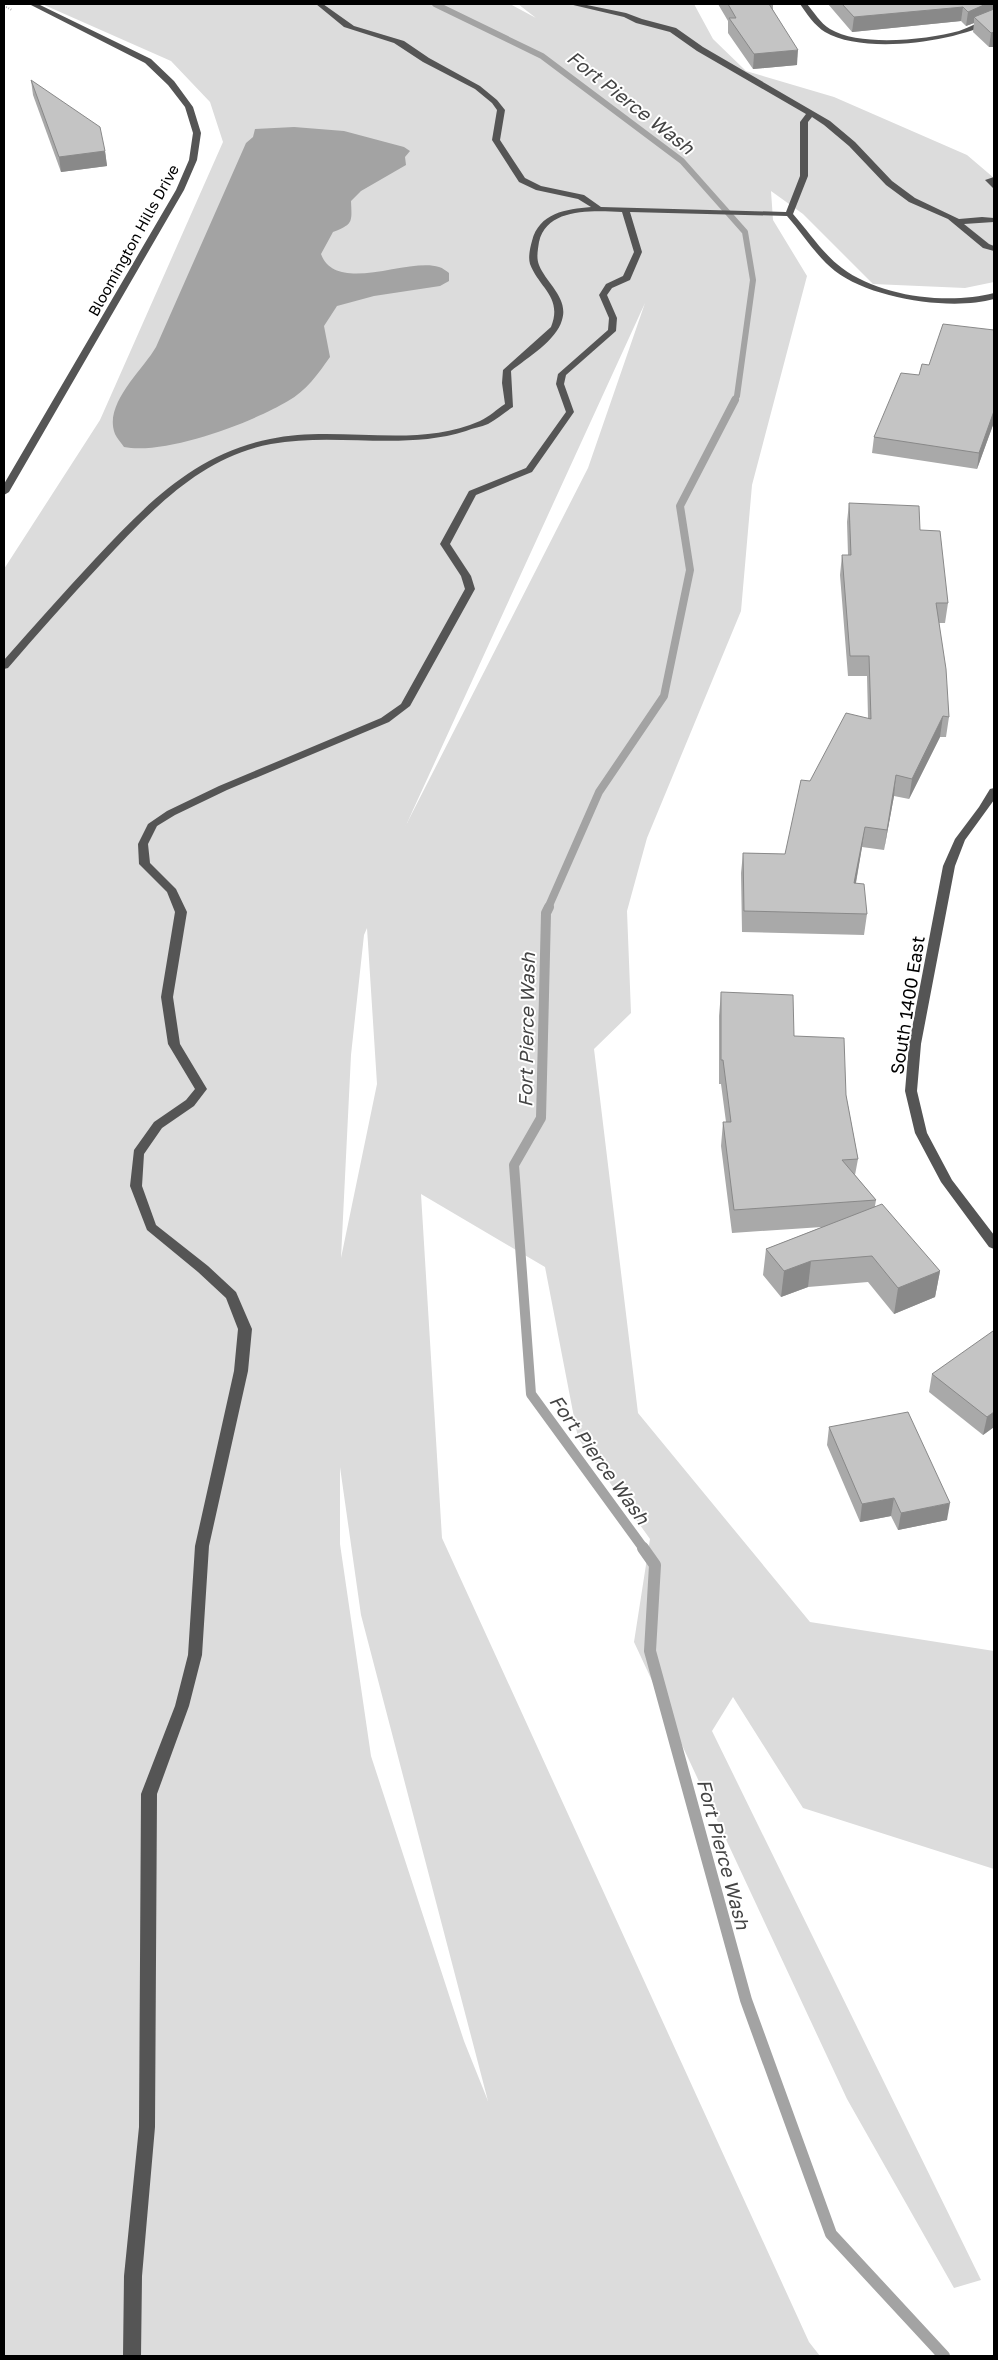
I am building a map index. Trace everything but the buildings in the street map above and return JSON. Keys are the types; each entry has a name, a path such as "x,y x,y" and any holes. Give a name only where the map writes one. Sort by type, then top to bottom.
{"street":[{"name":"Bloomington Hills Drive","path":"4,492 180,190 193,160 197,133 189,107 171,83 148,61 33,4"},
{"path":"319,4 340,21 356,29 383,36 407,46 424,59 487,93 497,102 502,110 496,140 522,180 539,188 581,197 599,208"},
{"path":"573,4 626,15 639,21 673,30 700,49 827,123 846,139 889,183 912,200 951,216 986,246 994,249"},
{"path":"803,4 821,25 832,33 847,38 871,41 892,42 962,33 977,29 994,18"},
{"path":"789,214 804,176 804,122 811,113"},
{"path":"994,179 989,180 994,187"},
{"path":"4,666 150,507 210,463 240,449 275,441 332,435 434,435 470,429 497,418 510,406 506,383 507,370 555,327 558,315 557,300 550,286 535,267 533,257 536,238 550,218 568,212 599,208 789,214 839,271 872,288 907,296 964,302 994,296"},
{"path":"132,2356 133,2276 147,2127 149,1794 182,1706 195,1655 202,1546 241,1371 245,1329 231,1296 203,1269 151,1227 136,1186 138,1152 158,1125 190,1103 201,1089 174,1044 167,997 181,912 172,891 145,864 143,844 153,824 171,813 223,788 385,720 405,706 470,589 467,574 451,557 445,544 472,494 528,470 570,412 560,384 562,374 612,331 613,318 604,295 609,286 627,278 638,252 625,209"},
{"path":"957,222 982,219 994,220"},
{"name":"South 1400 East","path":"994,791 989,810 960,839 949,866 915,1044 911,1091 921,1134 947,1182 994,1244"}],"path":[{"path":"4,6 14,10"}],"shaded area":[{"path":"42,4 510,4 536,18 518,4 694,4 713,39 746,71 834,97 967,155 994,178 994,282 965,288 873,284 803,214 771,191 773,220 807,276 752,485 741,611 647,838 627,911 631,1013 594,1049 638,1413 810,1622 994,1651 994,1869 803,1808 733,1697 712,1731 981,2280 954,2288 847,2099 634,1642 650,1539 578,1438 545,1267 421,1194 442,1538 809,2342 820,2356 4,2356 4,569 100,420 223,142 210,102 171,61","holes":["645,303 588,468 405,827 407,823","367,928 377,1084 341,1258 351,1055 364,935","340,1467 361,1615 488,2101 464,2041 371,1756 340,1544"]},
{"path":"294,127 344,131 404,147 410,151 405,157 406,165 361,191 351,201 350,222 333,232 321,254 329,266 342,272 357,273 426,265 439,267 449,273 449,281 440,286 374,296 337,306 324,326 330,357 306,387 294,397 272,410 253,419 185,442 142,448 124,447 115,434 113,423 119,399 156,347 246,143 253,137 255,129"}],"waterway":[{"name":"Fort Pierce Wash","path":"435,4 542,56 682,161 745,232 753,280 737,396 734,401"},
{"name":"Fort Pierce Wash","path":"548,908 599,792 664,696 690,570 680,506 735,400"},
{"name":"Fort Pierce Wash","path":"549,907 546,913 541,1118 514,1165 531,1394 644,1549"},
{"name":"Fort Pierce Wash","path":"643,1548 655,1565 650,1651 746,2000 831,2234 944,2356"}]}
